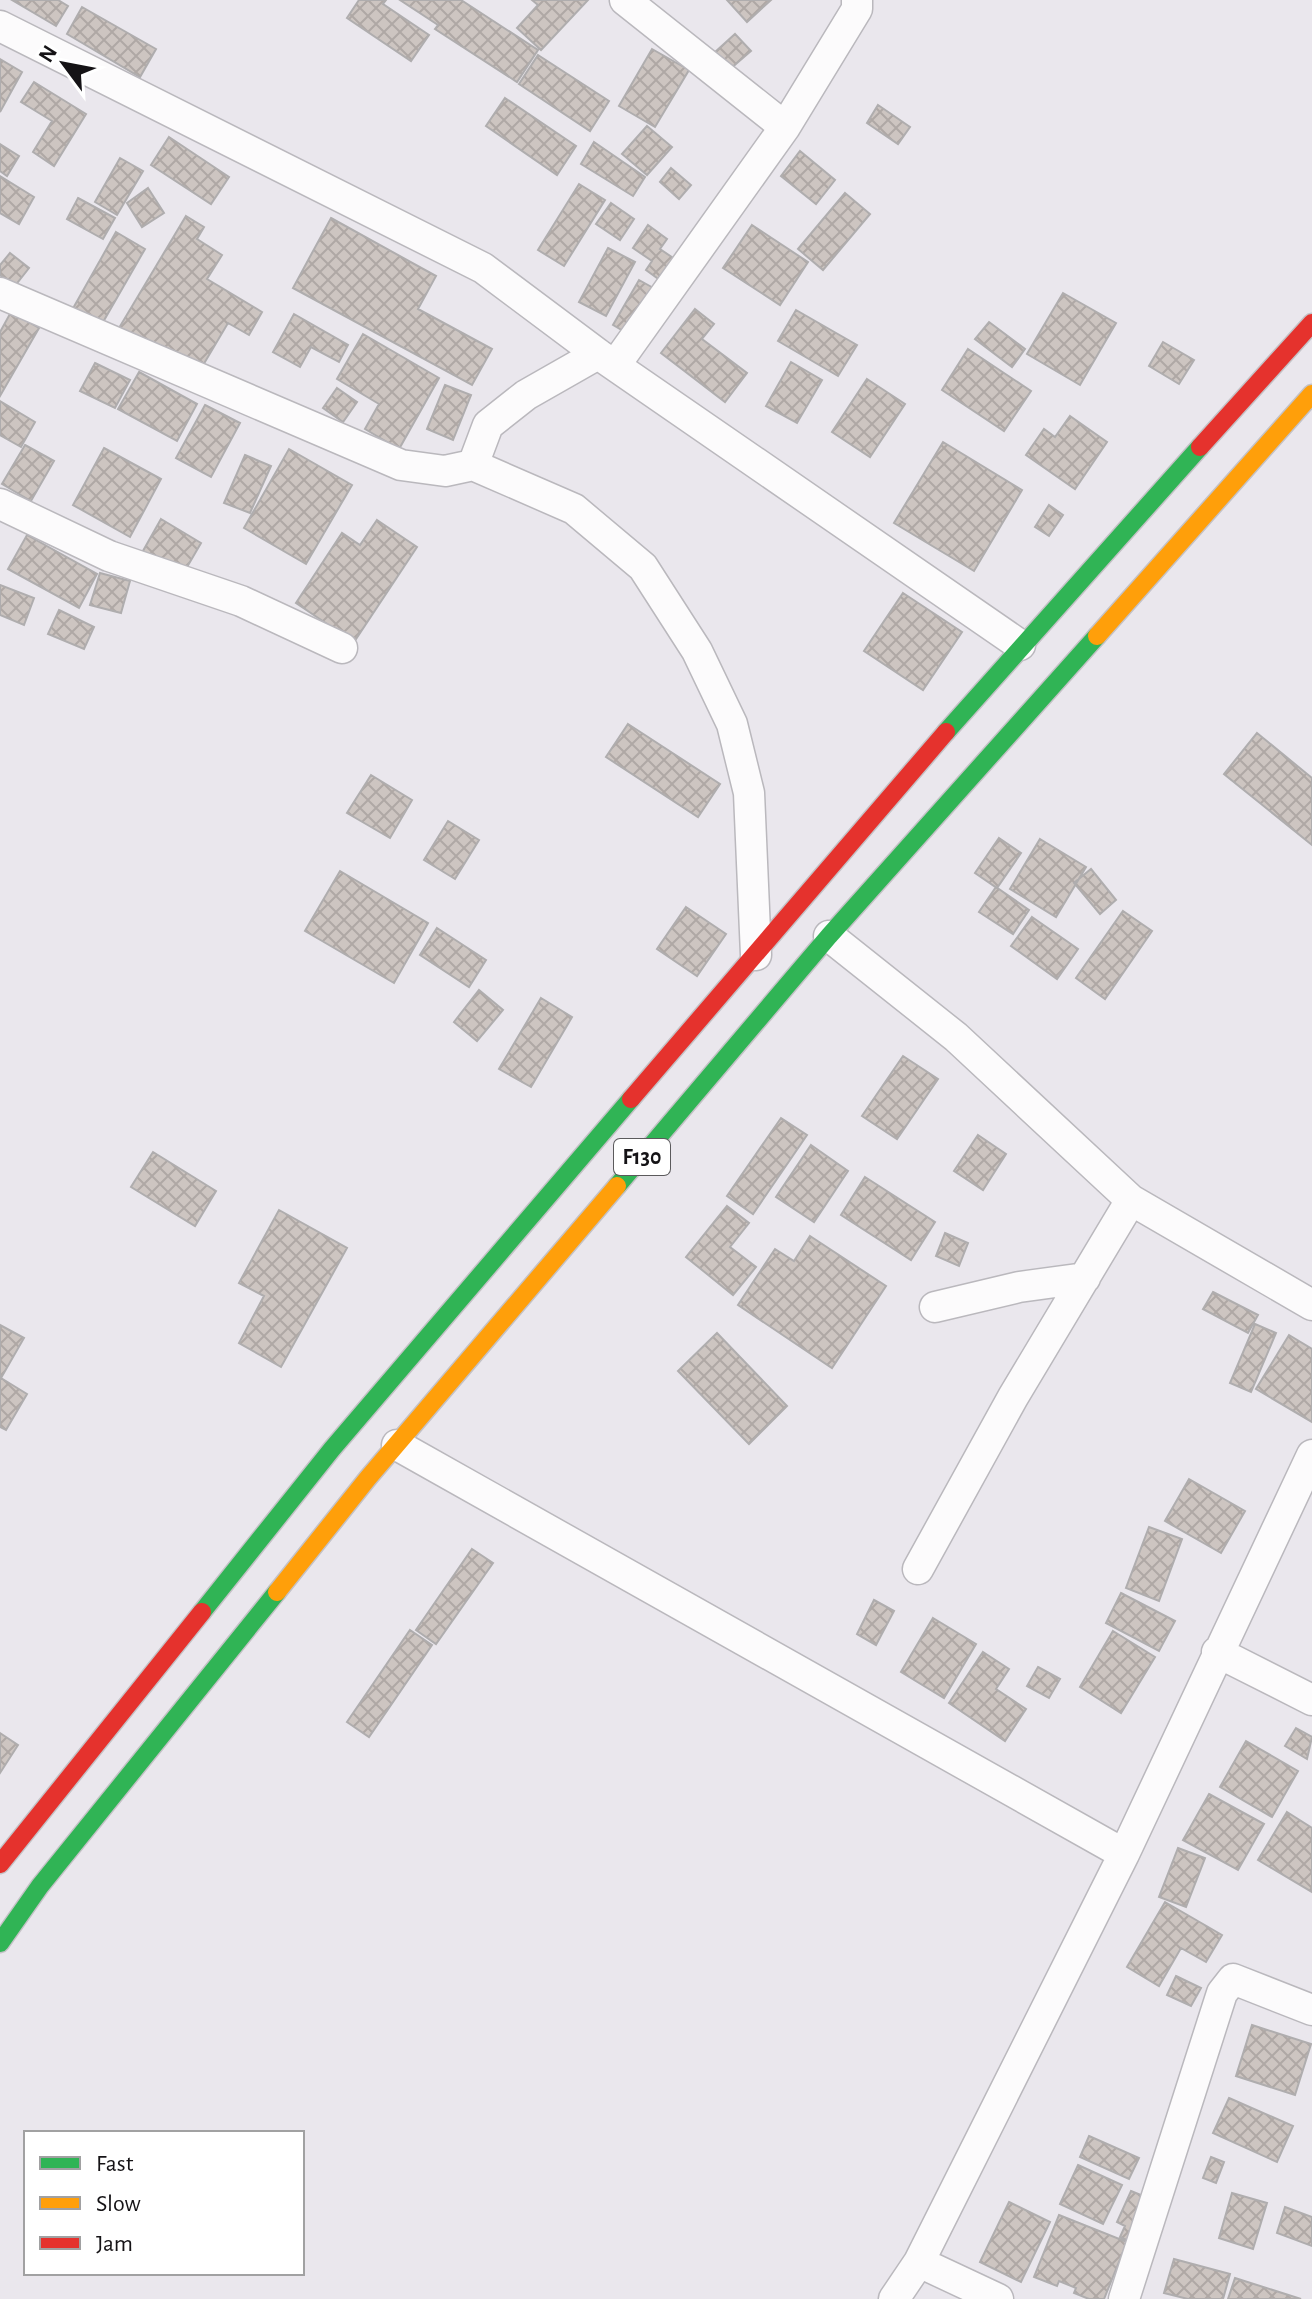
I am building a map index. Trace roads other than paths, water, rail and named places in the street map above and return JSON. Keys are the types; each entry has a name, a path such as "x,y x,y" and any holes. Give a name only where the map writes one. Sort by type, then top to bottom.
{"main road":[{"name":"F130","path":"0,1864 332,1449 1020,645 1312,323"},
{"name":"F130","path":"0,1943 40,1886 397,1445 829,936 1312,394"},
{"path":"499,1256 516,1305"}],"street":[{"path":"625,0 785,127"},
{"path":"473,465 488,425 526,395 607,359 785,127 857,9 857,0"},
{"path":"0,26 483,268 607,359 1020,645"},
{"path":"0,293 401,465 445,471 473,465 574,509 643,567 697,651 732,724 749,793 756,955"},
{"path":"0,504 109,556 241,601 342,648"},
{"path":"829,936 956,1037 1131,1200 1312,1305"},
{"path":"918,1569 1013,1397 1131,1200"},
{"path":"935,1307 1019,1287 1085,1278"},
{"path":"397,1445 1124,1854"},
{"path":"894,2299 919,2262 1124,1854 1312,1455"},
{"path":"1217,1652 1312,1700"},
{"path":"1124,2299 1222,1993 1233,1979 1312,2010"},
{"path":"919,2262 998,2299"}]}
